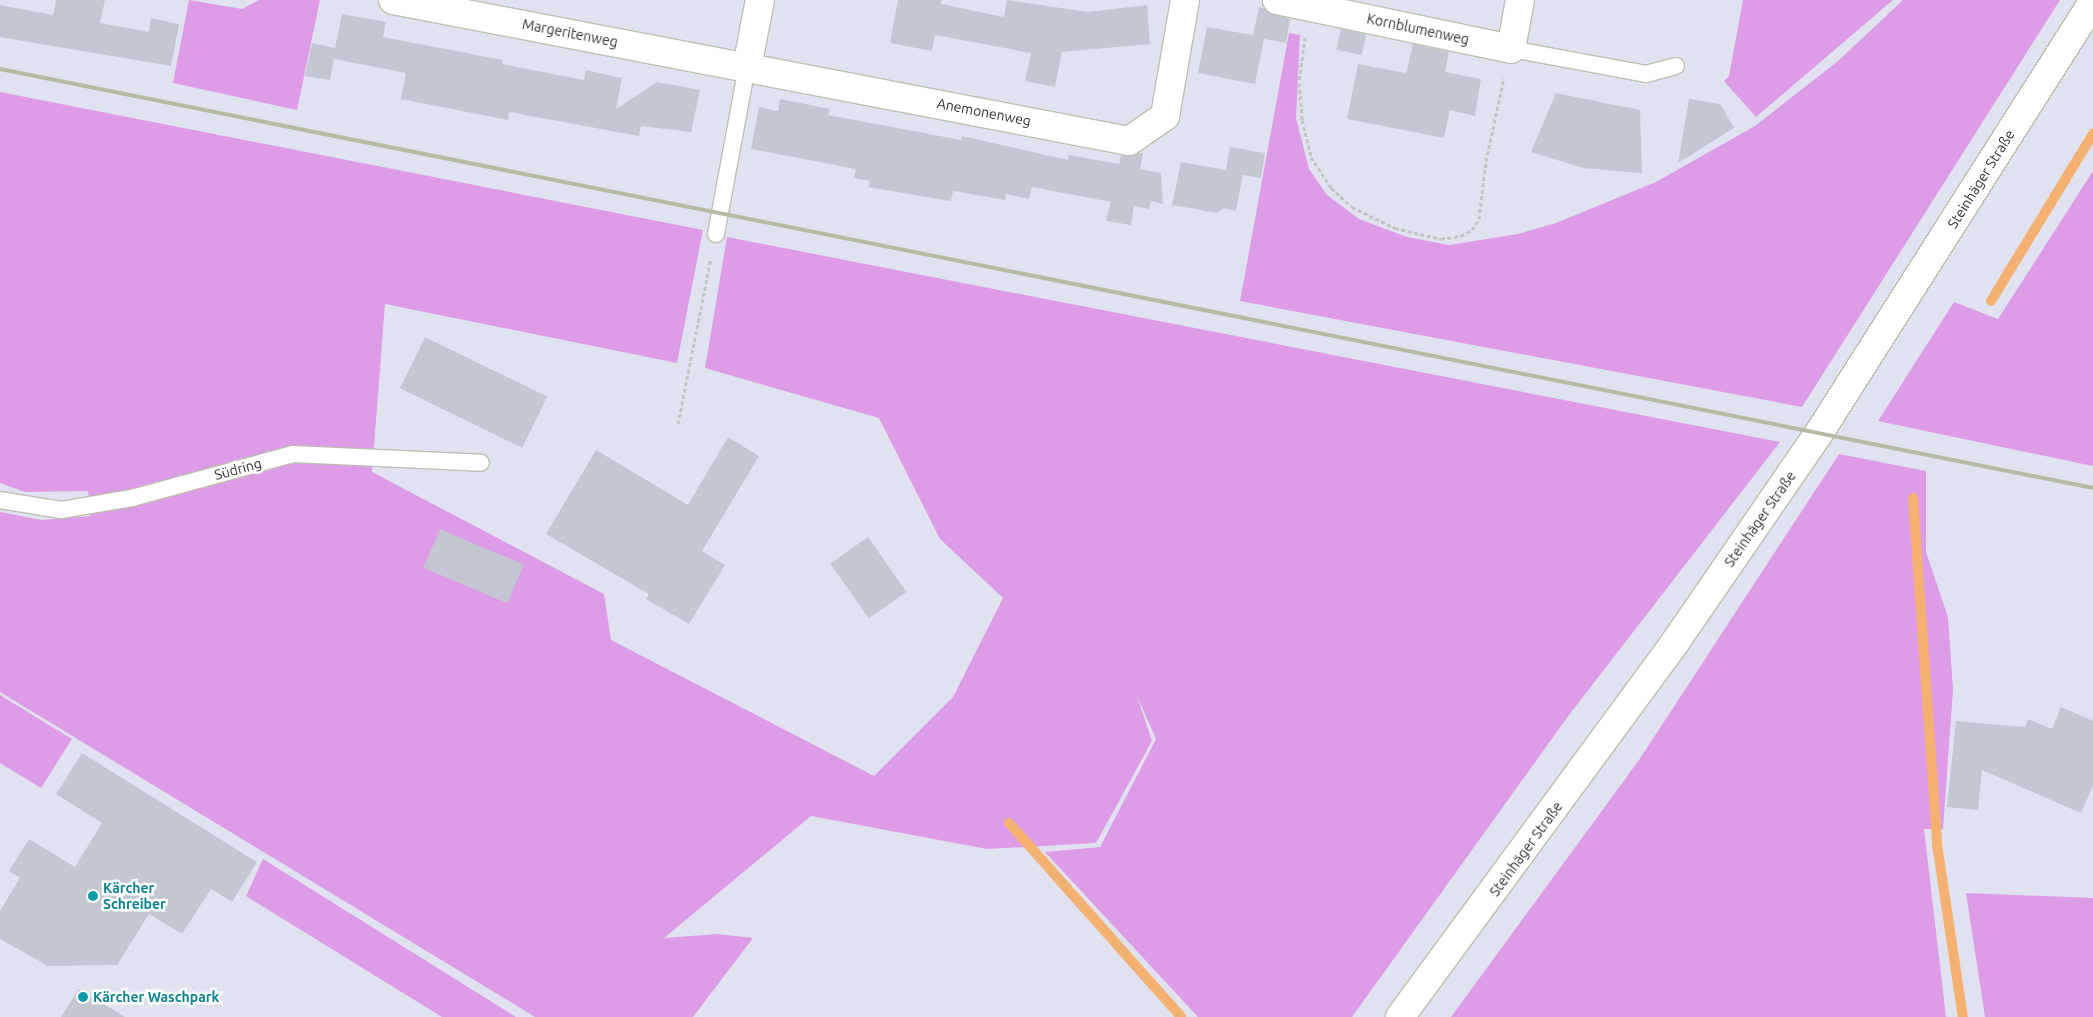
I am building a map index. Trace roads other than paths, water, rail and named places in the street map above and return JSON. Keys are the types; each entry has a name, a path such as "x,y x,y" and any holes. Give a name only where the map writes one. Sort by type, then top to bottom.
{"street":[{"name":"Margeritenweg","path":"393,0 747,66"},
{"path":"747,66 760,0"},
{"name":"Anemonenweg","path":"747,66 1129,140 1164,116 1185,0"},
{"name":"Kornblumenweg","path":"1277,0 1511,49"},
{"path":"1511,49 1520,0"},
{"name":"Steinhäger Straße","path":"1400,1017 1653,672 1819,433 2093,2"}],"lane":[{"path":"1511,49 1646,74 1676,66"},
{"path":"716,234 747,66"},
{"name":"Südring","path":"0,500 61,510 132,498 293,454 481,463"}],"waterway":[{"path":"1991,301 2093,134"},
{"path":"1913,498 1937,844 1963,1017"},
{"path":"1009,823 1181,1017"}],"railway":[{"path":"0,69 2093,488"}],"place":[{"name":"Kärcher Schreiber","path":"93,896"},
{"name":"Kärcher Waschpark","path":"83,997"}]}
